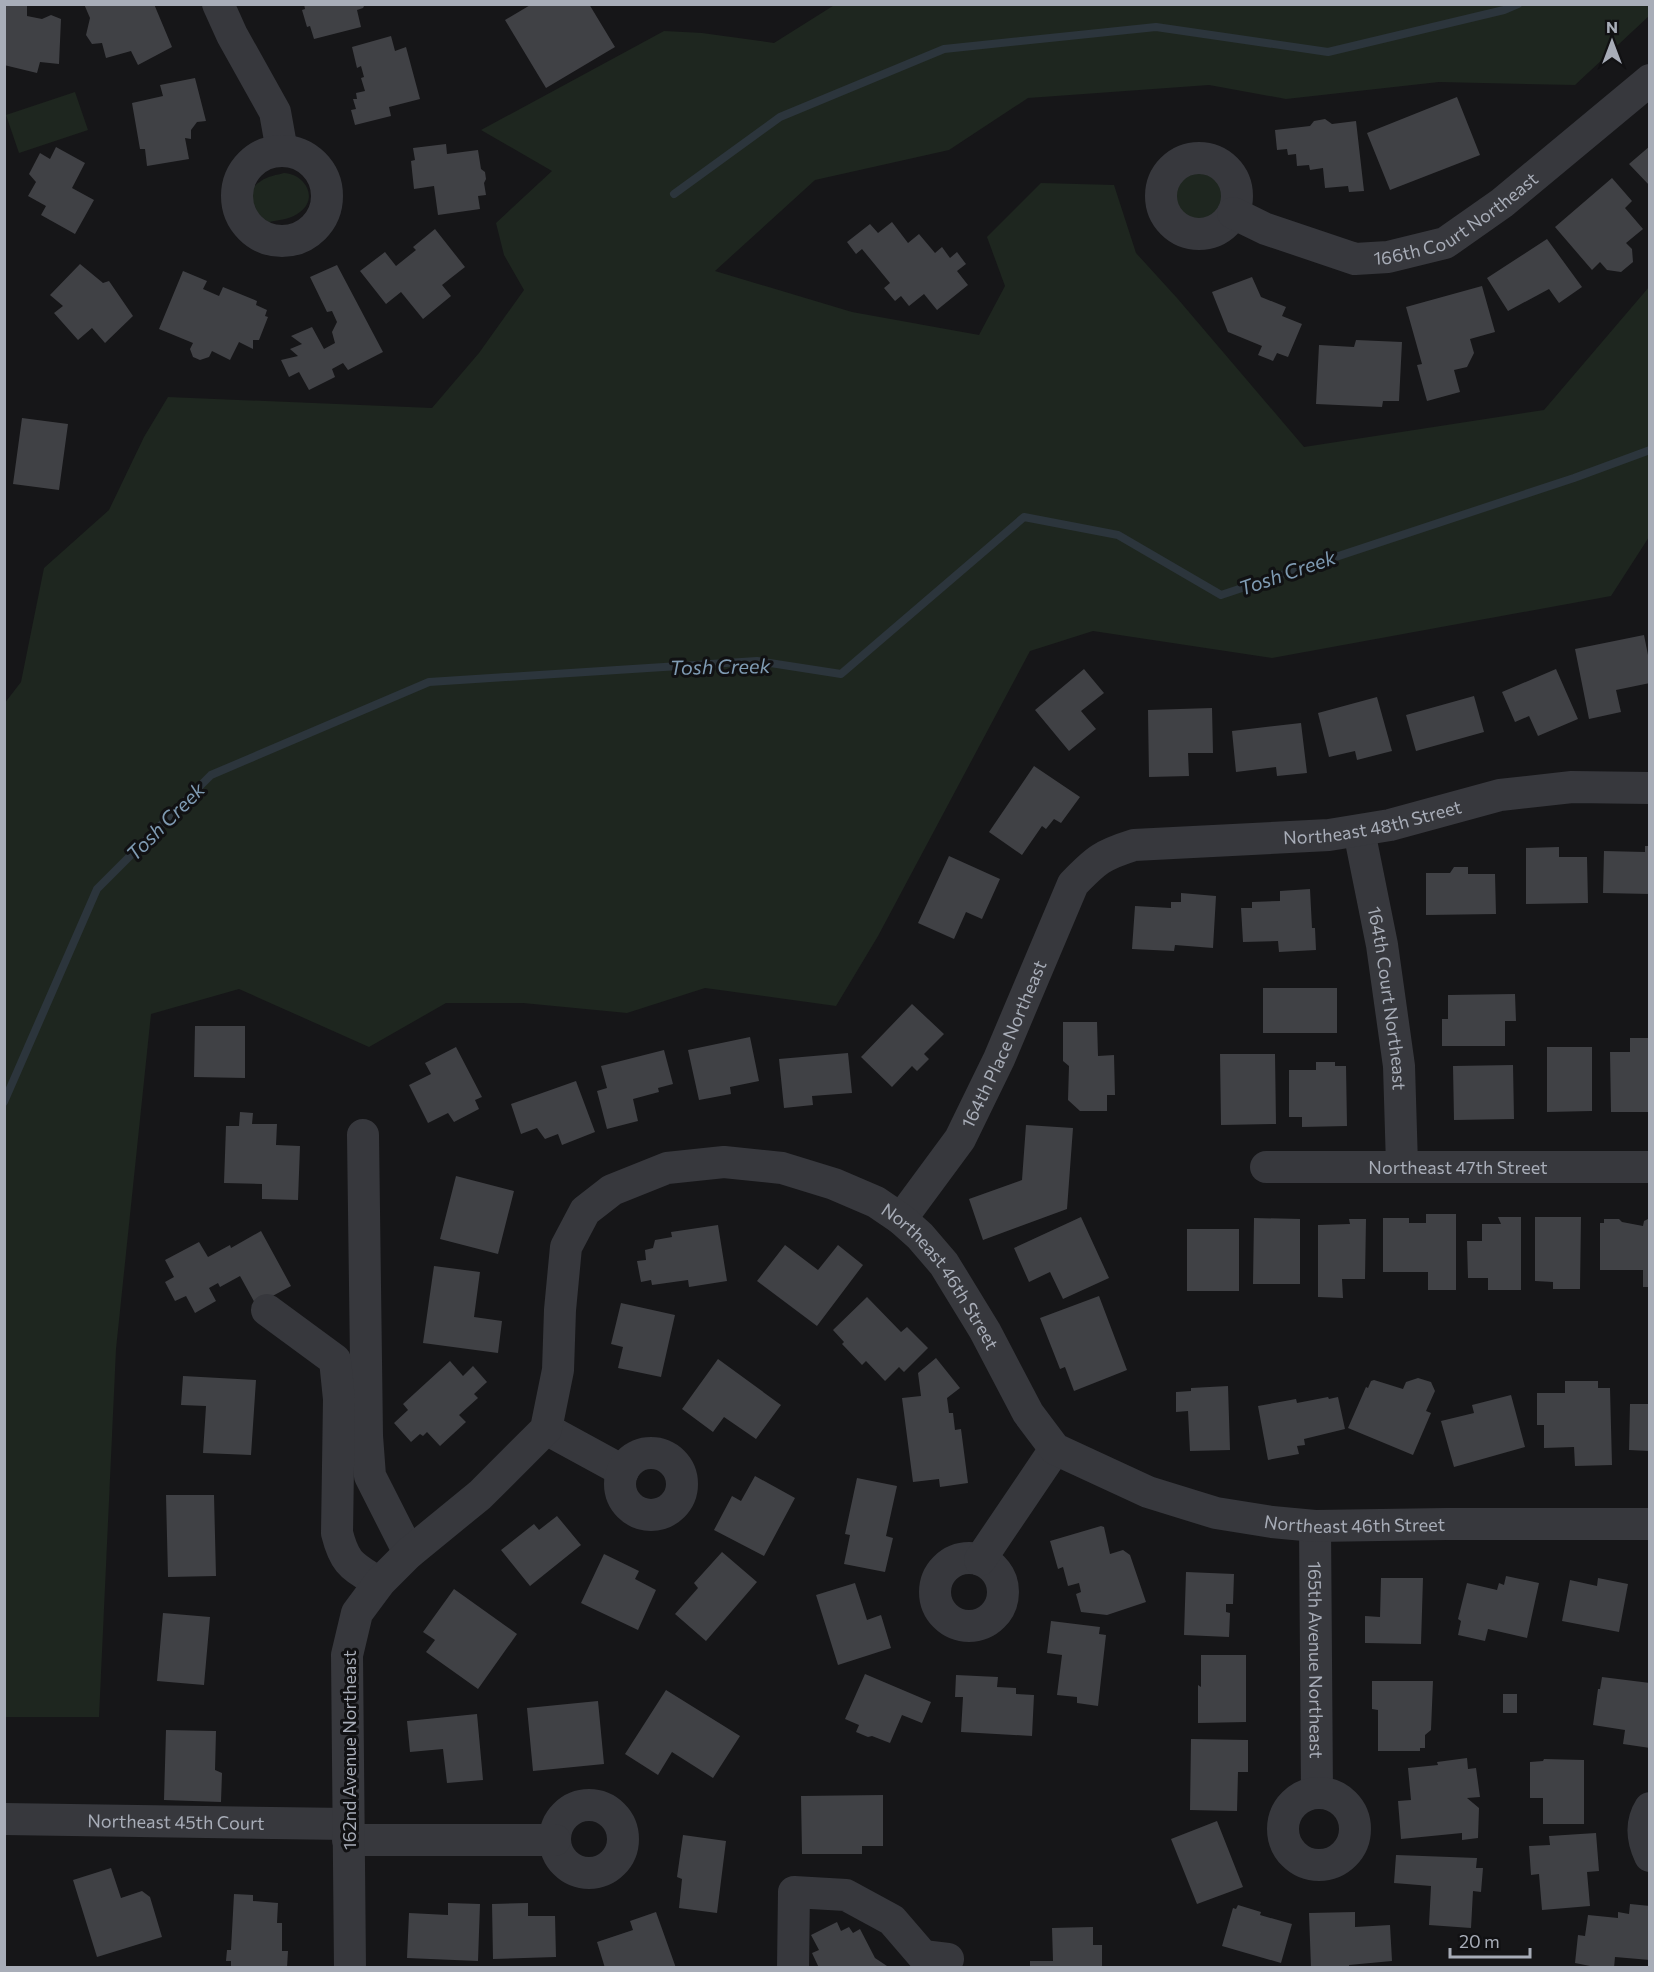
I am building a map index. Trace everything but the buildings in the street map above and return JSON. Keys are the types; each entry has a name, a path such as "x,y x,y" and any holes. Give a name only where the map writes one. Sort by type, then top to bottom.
{"street":[{"path":"218,4 232,35 275,112 282,151"},
{"name":"166th Court Northeast","path":"1233,213 1266,230 1355,259 1388,257 1445,243 1502,203 1650,80"},
{"name":"Northeast 48th Street","path":"1094,862 1111,852 1134,845 1329,835 1359,831 1500,795 1572,787 1650,788"},
{"name":"164th Court Northeast","path":"1359,831 1382,945 1399,1066 1402,1166"},
{"name":"164th Place Northeast","path":"901,1220 960,1139 999,1059 1073,884 1094,862"},
{"path":"363,1135 367,1424 370,1476 409,1552 480,1495 546,1429 623,1471"},
{"name":"Northeast 46th Street","path":"546,1429 558,1370 560,1310 566,1247 585,1211 612,1190 667,1168 724,1162 736,1163 782,1168 834,1184 876,1202 901,1220 920,1236 944,1264 985,1331 1028,1413 1055,1449 1148,1492 1216,1513 1315,1526 1650,1524"},
{"name":"Northeast 47th Street","path":"1266,1167 1650,1167"},
{"path":"267,1310 335,1360 339,1399 337,1533 342,1553 352,1565 379,1583"},
{"path":"980,1560 1055,1449"},
{"name":"165th Avenue Northeast","path":"1315,1526 1317,1793"},
{"name":"162nd Avenue Northeast","path":"350,1968 347,1655 357,1613 379,1583 409,1552"},
{"path":"1650,1808 1643,1825 1643,1841 1650,1856"},
{"name":"Northeast 45th Court","path":"4,1819 555,1840"},
{"path":"793,1968 794,1892 846,1895 892,1920 923,1956 948,1959"}],"shaded area":[{"path":"836,4 1649,5 1649,16 1575,85 1439,82 1286,99 1209,85 1028,98 949,150 815,180 715,271 852,312 979,335 1005,286 987,237 1041,183 1114,185 1136,253 1304,447 1544,410 1649,287 1649,537 1611,596 1272,658 1093,631 1030,651 878,936 836,1006 705,988 627,1013 523,1003 446,1003 369,1047 239,989 151,1014 116,1349 99,1717 5,1717 4,704 21,682 44,568 109,510 144,437 168,397 432,408 479,353 524,290 504,255 496,223 552,171 481,130 664,31 702,33 774,43"},
{"path":"75,92 88,130 19,153 6,115"},
{"path":"1199,171 1216,178 1223,195 1216,212 1199,219 1182,212 1175,195 1182,178"},
{"path":"284,173 291,174 303,182 309,194 308,200 306,206 297,214 269,222 254,208 252,191 264,179"}],"waterway":[{"path":"674,194 780,117 944,49 1156,27 1328,52 1504,10 1518,4"},
{"name":"Tosh Creek","path":"4,1102 97,889 211,775 429,682 757,661 841,674 1024,517 1118,535 1221,595 1574,478 1650,450"}]}
